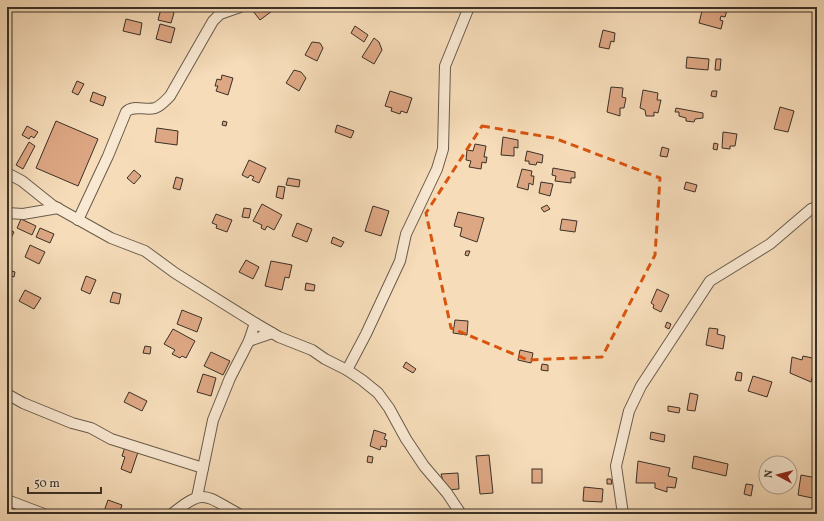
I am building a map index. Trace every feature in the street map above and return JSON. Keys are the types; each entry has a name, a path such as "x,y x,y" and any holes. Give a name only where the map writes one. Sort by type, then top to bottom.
{"street":[{"path":"78,220 108,156 126,112 131,108 148,109 162,103 170,96 213,21 220,14 240,7"},
{"path":"347,370 366,334 400,261 406,234 437,169 443,149 445,66 469,7"},
{"path":"8,176 78,220 111,238 145,251 175,273 272,334 312,350 325,359 347,370 378,393 389,408 406,439 424,466 447,493 461,514"},
{"path":"623,514 616,466 629,411 641,386 710,281 770,244 811,209 817,207"},
{"path":"7,213 23,214 58,208"},
{"path":"197,497 213,420 230,378 249,341 254,323"},
{"path":"249,341 272,334"},
{"path":"7,394 23,403 72,423 91,428 111,439 203,468"},
{"path":"172,514 189,500 197,497 210,498 239,514"},
{"path":"7,500 44,514"}],"highlighted area":[{"path":"482,126 554,138 660,178 655,255 602,357 528,360 451,328 426,213"}],"building":[{"path":"256,7 269,7 272,11 260,20 252,10"},
{"path":"703,7 728,7 725,17 721,16 720,20 723,21 721,29 699,23"},
{"path":"161,9 170,9 174,13 171,23 158,20"},
{"path":"126,19 142,23 140,35 123,31"},
{"path":"160,24 175,28 171,43 156,39"},
{"path":"355,26 368,35 364,42 351,33"},
{"path":"603,30 615,33 614,42 611,41 609,49 599,47"},
{"path":"374,38 379,42 382,50 374,64 362,57"},
{"path":"312,42 320,43 323,48 317,61 305,55"},
{"path":"687,57 709,59 708,70 686,68"},
{"path":"716,59 721,59 720,70 715,70"},
{"path":"294,70 301,72 306,78 299,91 286,83"},
{"path":"222,75 233,78 228,95 216,91 218,86 215,86 217,79 221,80"},
{"path":"77,81 84,84 78,95 72,92"},
{"path":"611,87 623,88 622,97 626,98 624,108 620,108 620,116 607,112"},
{"path":"643,90 658,93 657,100 661,100 658,113 654,112 654,116 646,116 645,110 640,108"},
{"path":"390,91 412,98 407,113 401,111 400,114 391,111 392,108 385,106"},
{"path":"712,91 717,91 716,97 711,96"},
{"path":"93,92 106,97 103,106 90,101"},
{"path":"780,107 794,111 788,132 774,129"},
{"path":"676,108 703,113 703,118 695,119 694,122 686,121 686,118 679,116 679,112 675,112"},
{"path":"56,121 98,139 78,186 36,168"},
{"path":"223,121 227,122 226,126 222,125"},
{"path":"337,125 354,131 351,138 335,132"},
{"path":"27,126 38,132 34,138 31,136 29,139 22,135"},
{"path":"157,128 178,131 177,145 155,142"},
{"path":"723,132 737,134 735,146 730,146 730,149 722,148"},
{"path":"503,137 518,140 518,148 514,147 514,156 501,155"},
{"path":"29,142 35,146 23,169 16,165"},
{"path":"714,143 718,144 717,150 713,149"},
{"path":"475,144 486,146 484,157 487,157 486,163 482,162 481,169 469,167 471,161 466,160 467,150 473,151"},
{"path":"662,147 669,149 667,157 660,156"},
{"path":"527,151 543,155 542,163 537,162 536,165 529,164 529,161 525,161"},
{"path":"249,160 266,168 259,183 252,180 254,177 250,175 248,178 242,175"},
{"path":"553,168 575,172 575,178 571,178 571,183 555,181 556,176 552,175"},
{"path":"522,169 532,171 531,176 534,176 533,185 529,183 528,190 517,187"},
{"path":"134,170 141,176 134,184 127,178"},
{"path":"176,177 183,179 180,190 173,188"},
{"path":"288,178 300,180 299,187 286,185"},
{"path":"541,182 553,184 550,196 539,193"},
{"path":"686,182 697,185 695,192 684,189"},
{"path":"278,186 285,187 283,199 276,197"},
{"path":"262,204 282,215 274,230 267,226 265,230 261,228 262,225 253,221"},
{"path":"547,205 550,209 544,212 541,208"},
{"path":"373,206 389,211 381,236 365,231"},
{"path":"244,208 251,209 249,218 242,217"},
{"path":"458,212 484,218 477,242 460,236 462,228 454,226"},
{"path":"216,214 232,220 227,232 216,228 217,225 212,223"},
{"path":"21,219 36,226 32,235 17,228"},
{"path":"562,219 577,221 575,232 560,230"},
{"path":"297,223 312,229 307,242 292,236"},
{"path":"40,228 54,234 50,243 36,237"},
{"path":"7,229 14,232 10,240 7,238"},
{"path":"333,237 344,242 341,247 331,243"},
{"path":"30,245 45,252 39,264 25,257"},
{"path":"466,251 470,251 468,256 465,255"},
{"path":"246,260 259,267 253,279 239,272"},
{"path":"271,261 292,265 289,278 285,277 282,290 265,286"},
{"path":"12,271 15,272 14,277 11,276"},
{"path":"86,276 96,280 90,294 81,290"},
{"path":"306,283 315,285 314,291 305,290"},
{"path":"657,289 669,295 661,312 653,308 654,305 651,303"},
{"path":"25,290 41,298 34,309 19,301"},
{"path":"113,292 121,294 119,304 110,302"},
{"path":"182,310 202,318 197,332 177,324"},
{"path":"455,320 468,321 467,335 453,333"},
{"path":"667,322 671,324 669,329 665,327"},
{"path":"709,328 718,329 717,334 725,336 723,349 706,345"},
{"path":"173,329 195,341 186,358 182,356 180,358 172,354 175,350 164,344"},
{"path":"145,346 151,347 150,354 143,353"},
{"path":"520,350 533,353 531,363 518,360"},
{"path":"211,352 230,361 223,375 204,366"},
{"path":"803,356 817,359 811,382 790,373 792,357 802,360"},
{"path":"406,362 416,369 413,373 403,367"},
{"path":"542,364 548,365 548,371 541,370"},
{"path":"737,372 742,373 741,381 735,380"},
{"path":"203,374 216,378 211,396 197,392"},
{"path":"753,376 772,382 767,397 748,391"},
{"path":"129,392 147,401 142,411 124,402"},
{"path":"690,393 698,395 695,411 687,410"},
{"path":"668,406 680,408 679,413 668,411"},
{"path":"374,430 386,434 384,439 387,440 386,447 381,446 380,450 370,446"},
{"path":"651,432 665,435 664,442 650,439"},
{"path":"125,447 138,452 131,473 121,469 125,457 122,456"},
{"path":"489,455 493,493 480,494 476,456"},
{"path":"368,456 373,457 372,463 367,462"},
{"path":"694,456 728,464 726,476 692,468"},
{"path":"638,461 670,468 668,476 677,478 675,488 667,487 667,492 655,488 655,483 636,483"},
{"path":"532,469 542,469 542,483 532,483"},
{"path":"458,473 459,489 446,490 441,474"},
{"path":"801,475 817,478 814,490 817,490 817,499 798,495"},
{"path":"607,479 611,479 612,484 607,484"},
{"path":"746,484 753,485 751,496 744,494"},
{"path":"584,487 603,489 602,502 583,501"},
{"path":"108,500 122,505 119,514 103,514"}]}
